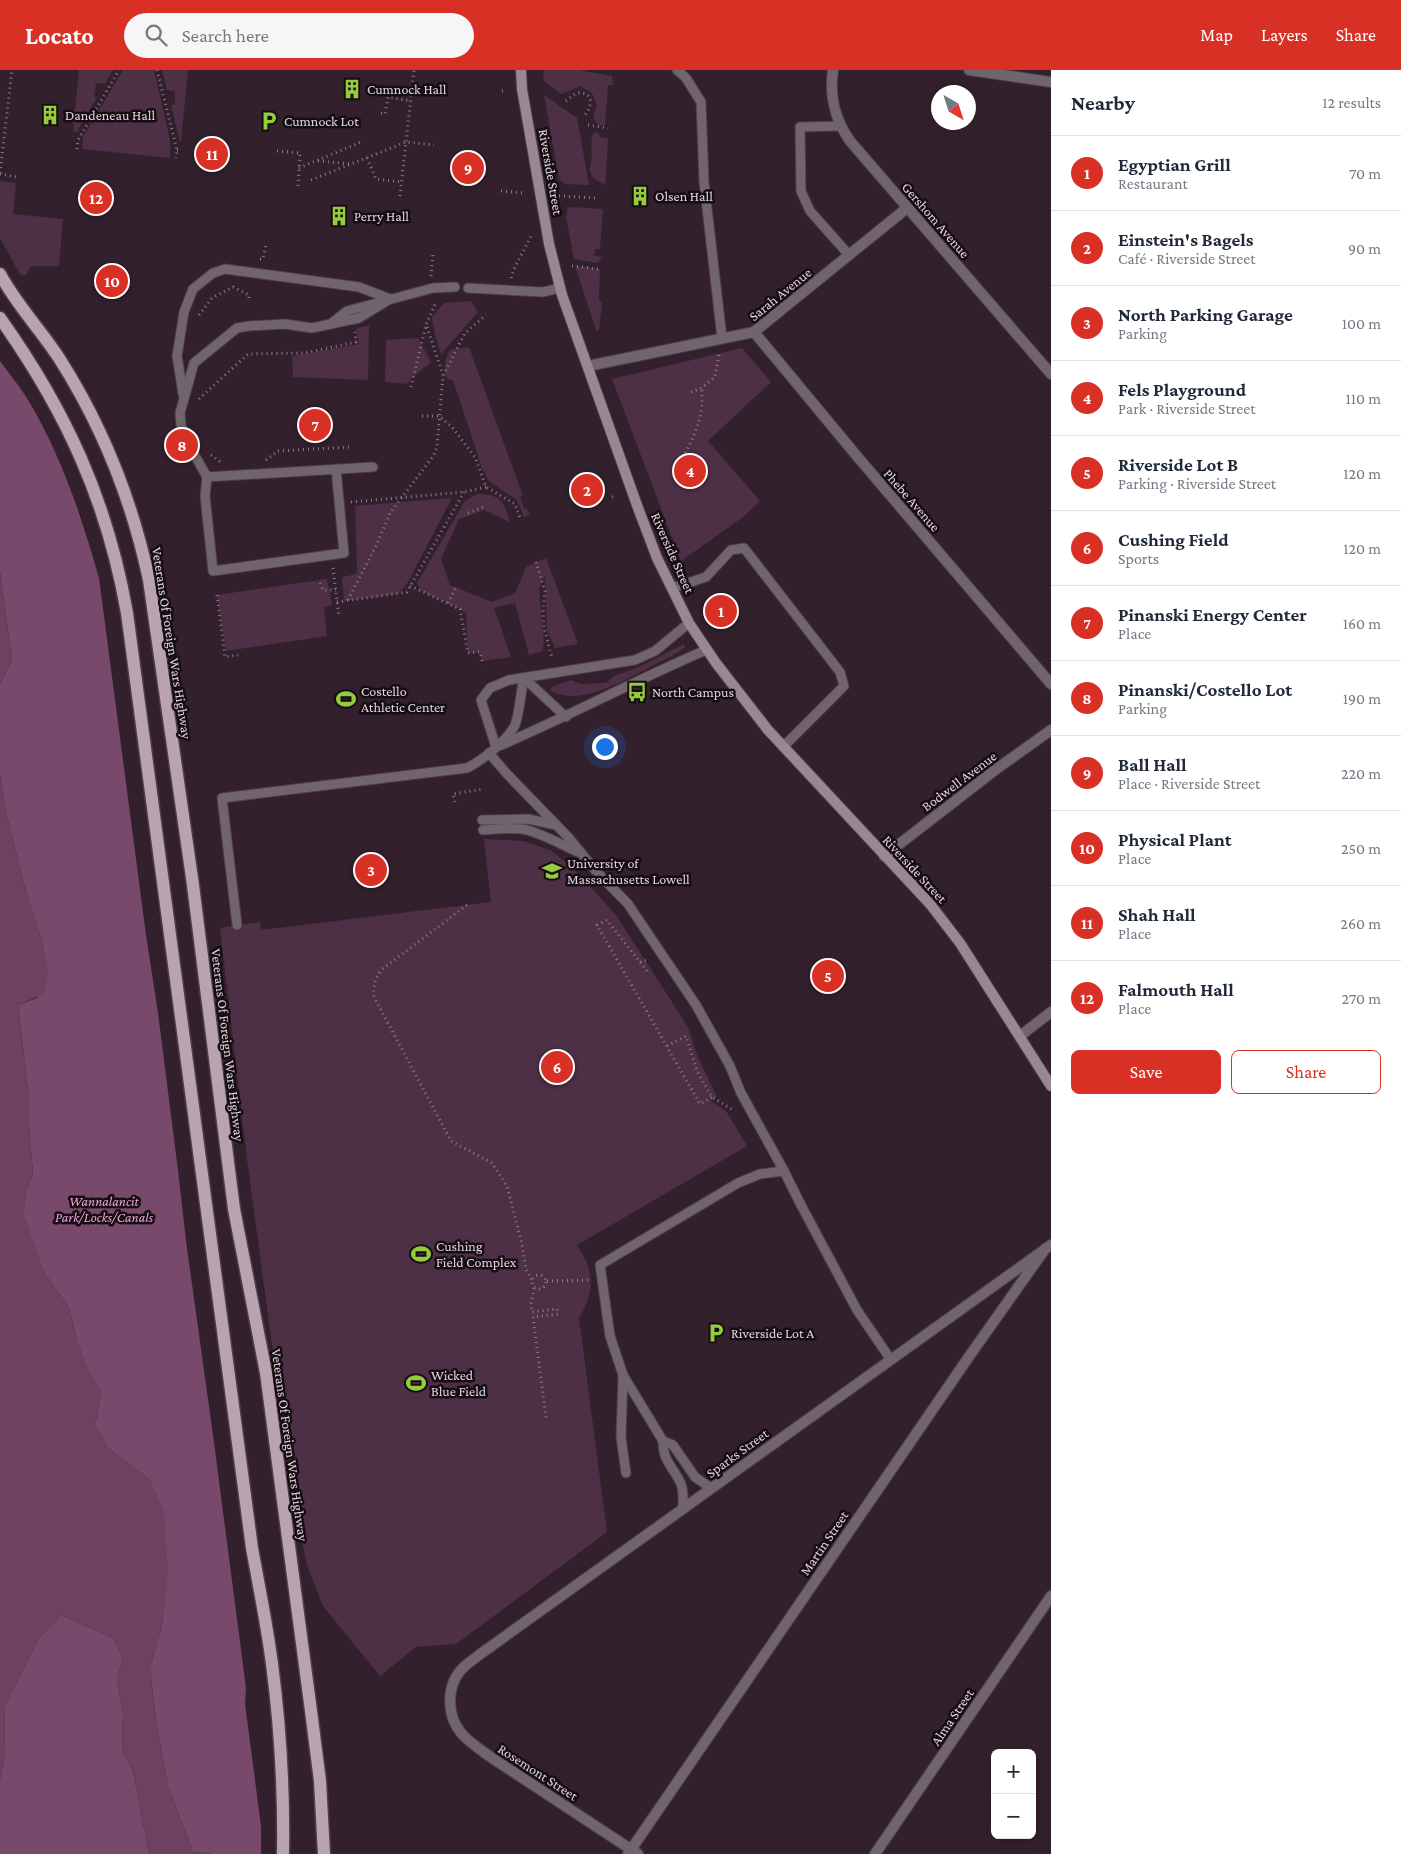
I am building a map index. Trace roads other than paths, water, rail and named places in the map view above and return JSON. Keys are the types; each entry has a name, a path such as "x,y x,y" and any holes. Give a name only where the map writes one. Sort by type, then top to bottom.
{"main road":[{"name":"Riverside Street","path":"521,70 522,89 549,244 560,288 657,558 689,623 706,650 764,725 930,904 960,943 1051,1086"},
{"name":"Veterans Of Foreign Wars Highway","path":"0,274 18,304 58,356 94,419 125,492 149,580 193,885 234,1210 267,1383 313,1721 320,1780 324,1854"},
{"path":"0,318 45,387 79,452 101,507 121,581 127,612 252,1548 272,1664 278,1728 283,1854"}],"street":[{"name":"Gershom Avenue","path":"832,70 831,97 840,126 864,158 1051,374"},
{"path":"969,70 1051,82"},
{"name":"Sarah Avenue","path":"588,366 754,332 907,208"},
{"name":"Phebe Avenue","path":"754,332 856,456 1051,684"},
{"name":"Bodwell Avenue","path":"884,856 995,770 1051,730"},
{"path":"1020,1036 1051,1012"},
{"name":"Sparks Street","path":"450,1694 453,1682 460,1671 479,1654 1048,1247"},
{"name":"Martin Street","path":"632,1853 968,1358 1048,1247"},
{"name":"Alma Street","path":"875,1854 1051,1596"},
{"name":"Rosemont Street","path":"450,1694 450,1713 457,1729 470,1742 632,1853"}],"lane":[{"path":"677,70 686,78 701,102 704,182 722,338"},
{"path":"840,126 800,127 801,191 810,211 849,255"},
{"path":"184,399 177,356 184,312 193,289 213,273 225,269 359,286 390,299"},
{"path":"336,469 344,554 213,571 205,496 207,477 185,438 180,413 194,363 238,328 285,324 312,328 333,322 347,310 433,288 455,287"},
{"path":"468,288 543,292 560,288"},
{"path":"207,477 373,467"},
{"path":"672,588 706,577 731,550 744,548 840,672 844,686 783,746"},
{"path":"689,623 655,651 635,660 509,680 490,688 482,700 493,750 506,774 569,838 580,853 628,904 696,1006 730,1066 741,1093 858,1310 891,1360"},
{"path":"237,925 222,798 467,768 493,750 566,717 665,667 706,650"},
{"path":"524,678 566,717"},
{"path":"493,750 514,726 524,678"},
{"path":"482,820 528,819 556,825"},
{"path":"483,830 497,828 526,830 580,853"},
{"path":"712,1488 695,1477 673,1446 663,1441 623,1375 610,1336 600,1265 738,1184 760,1174 784,1171"},
{"path":"623,1375 622,1437 626,1473"},
{"path":"663,1441 662,1452 682,1485 684,1495 683,1508"}],"place":[{"name":"Cumnock Hall","path":"352,89"},
{"name":"Dandeneau Hall","path":"50,115"},
{"name":"Cumnock Lot","path":"269,121"},
{"name":"Shah Hall","path":"212,154"},
{"name":"Ball Hall","path":"468,168"},
{"name":"Olsen Hall","path":"640,196"},
{"name":"Falmouth Hall","path":"96,198"},
{"name":"Perry Hall","path":"339,216"},
{"name":"Physical Plant","path":"112,281"},
{"name":"Pinanski Energy Center","path":"315,425"},
{"name":"Pinanski/Costello Lot","path":"182,445"},
{"name":"Fels Playground","path":"690,471"},
{"name":"Einstein's Bagels","path":"587,490"},
{"name":"Egyptian Grill","path":"721,611"},
{"name":"North Campus","path":"637,692"},
{"name":"Costello Athletic Center","path":"346,699"},
{"name":"North Parking Garage","path":"371,870"},
{"name":"University of Massachusetts Lowell","path":"552,871"},
{"name":"Riverside Lot B","path":"828,976"},
{"name":"Cushing Field","path":"557,1067"},
{"name":"Cushing Field Complex","path":"421,1254"},
{"name":"Riverside Lot A","path":"716,1333"},
{"name":"Wicked Blue Field","path":"416,1383"}],"park label":[{"name":"Wannalancit Park/Locks/Canals","path":"104,1210"}]}
